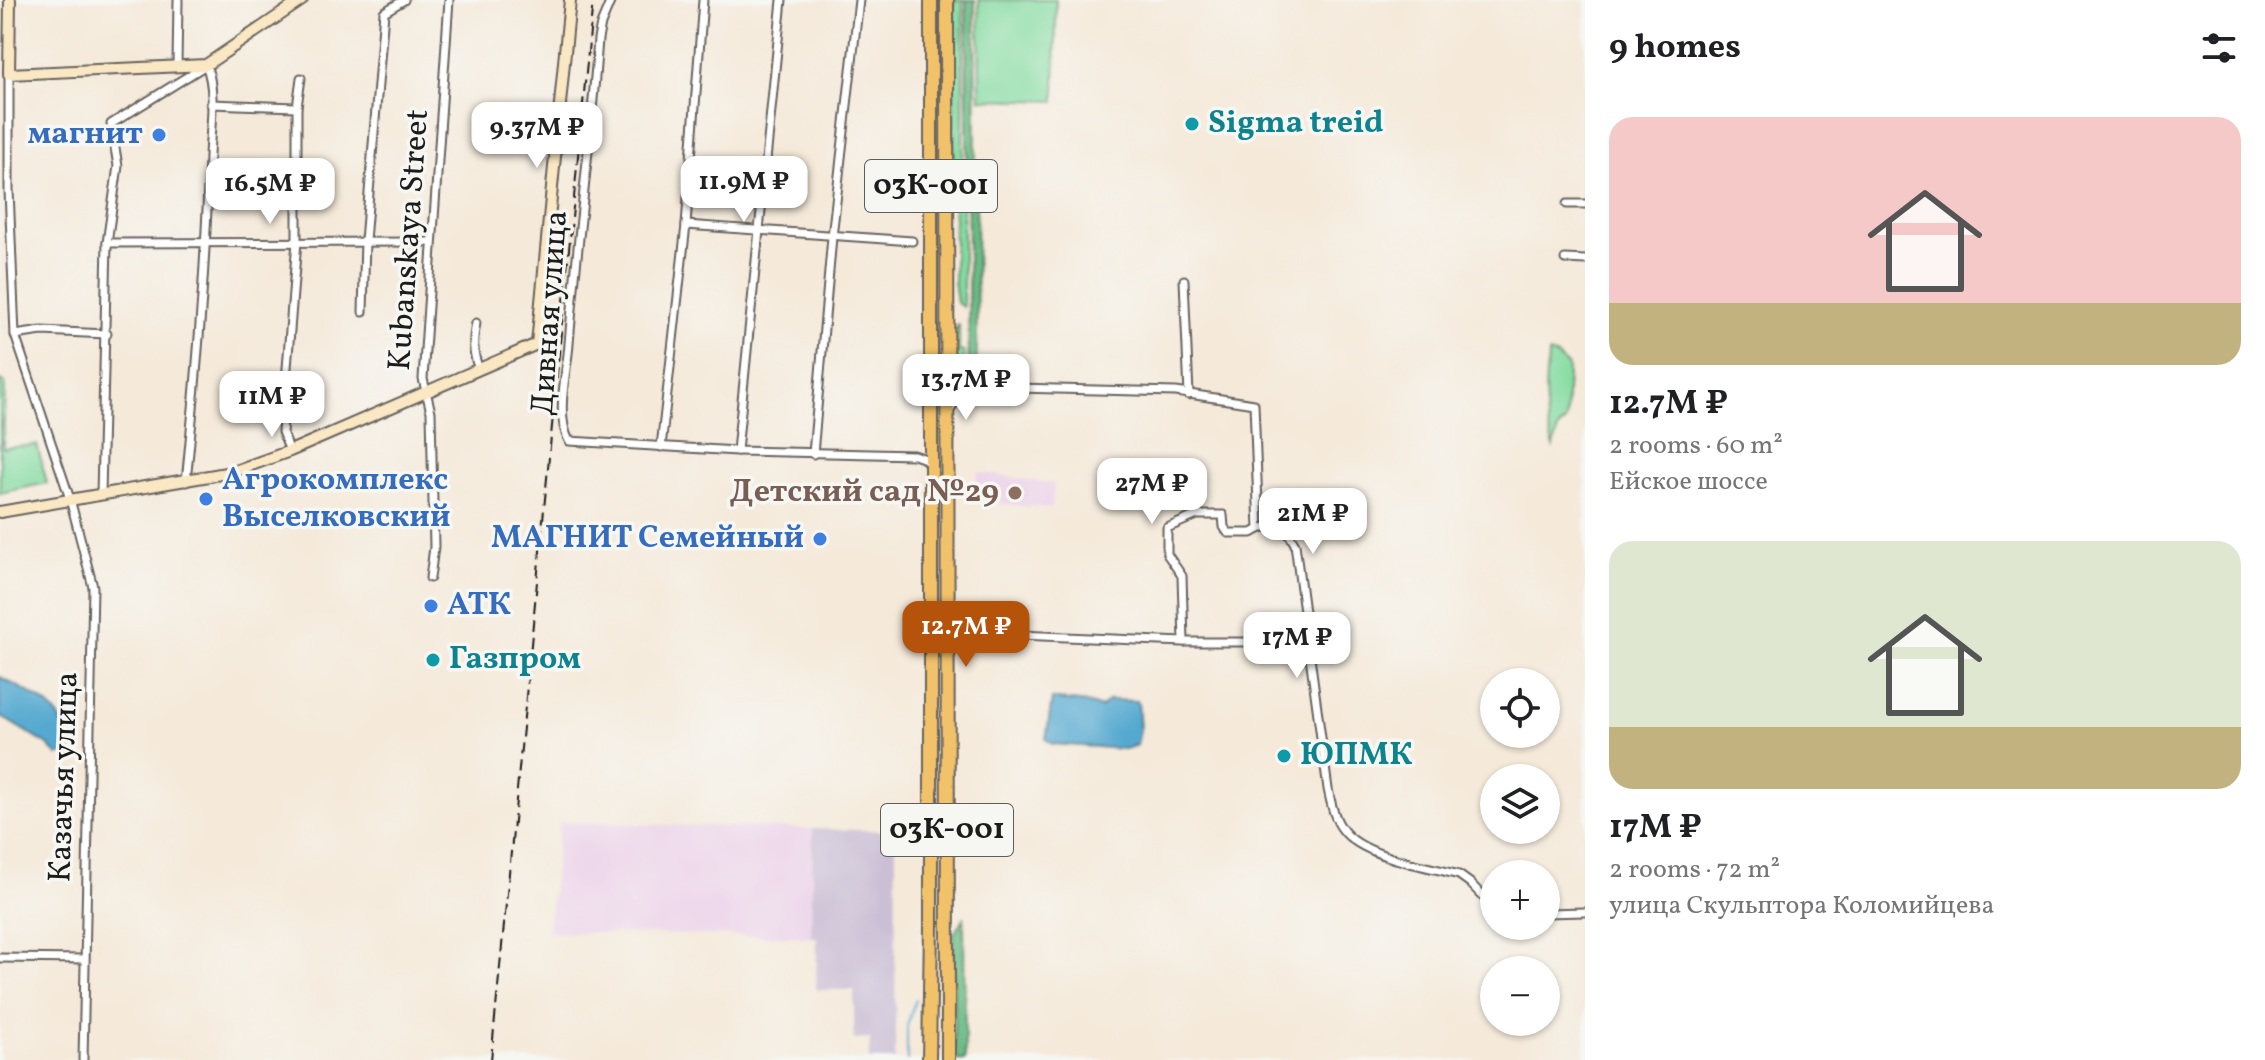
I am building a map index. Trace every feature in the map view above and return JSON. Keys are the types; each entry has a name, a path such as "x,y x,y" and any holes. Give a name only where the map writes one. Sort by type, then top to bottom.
{"main road":[{"name":"03К-001","path":"948,0 948,1060"},
{"name":"03К-001","path":"929,1060 930,1"}],"street":[{"path":"177,66 178,0"},
{"path":"101,495 107,243 118,166 111,124 302,0"},
{"path":"363,312 365,241 384,12 404,0"},
{"name":"Kubanskaya Street","path":"430,578 434,547 431,412 423,379 449,0"},
{"path":"0,512 232,472 290,451 537,344 570,0"},
{"name":"Дивная улица","path":"611,0 598,39 563,421 569,441 661,447"},
{"path":"703,0 686,225 661,447 914,455 931,465"},
{"path":"737,451 782,0"},
{"path":"813,454 832,237 859,0"},
{"path":"8,1 9,74 206,65"},
{"path":"186,482 207,243 211,76 206,65"},
{"name":"Казачья улица","path":"9,74 9,190 15,335 70,499 94,594 83,1060"},
{"path":"290,451 282,432 297,241 297,107 301,78"},
{"path":"211,104 297,107"},
{"path":"1567,204 1585,204"},
{"path":"686,225 912,241"},
{"path":"107,243 432,242"},
{"path":"1565,259 1585,260"},
{"path":"1184,280 1189,395"},
{"path":"476,323 474,358 479,369"},
{"path":"15,335 42,331 107,334"},
{"path":"947,359 967,388"},
{"path":"947,442 950,410 956,398 967,388 1126,390 1254,404 1259,529"},
{"path":"914,455 924,450 931,441"},
{"path":"1184,642 1182,576 1167,554 1167,528 1197,515 1223,515 1228,533 1252,533 1269,526 1287,531 1295,544 1328,789 1333,810 1343,830 1362,847 1459,875 1480,893"},
{"path":"947,601 955,622 973,633 1184,642 1308,642"},
{"path":"947,682 951,679 952,650 973,633"},
{"path":"1560,913 1585,912"},
{"path":"0,958 84,959"}],"shaded area":[{"name":"Детский сад №29","path":"977,472 1054,484 1052,508 976,502"},
{"path":"560,822 813,829 811,937 548,932"},
{"path":"813,829 896,831 895,1060 869,1060 870,1039 854,1040 854,990 816,990 817,937 811,937"}],"green space":[{"path":"954,0 963,0 963,307 957,303 954,280"},
{"path":"966,0 975,0 977,379 969,380"},
{"path":"979,0 1056,0 1055,101 980,99"},
{"path":"959,325 959,351 964,352 965,380 953,354"},
{"path":"1549,354 1558,357 1568,367 1566,421 1558,429 1554,447 1546,401"},
{"path":"0,381 5,382 3,448 37,445 47,483 0,493"},
{"path":"964,918 965,1060 954,1060 953,935"}],"water":[{"path":"0,677 51,708 64,727 71,754 57,755 48,745 0,716"},
{"path":"1052,699 1082,702 1100,708 1109,700 1138,701 1140,730 1137,745 1125,749 1052,744 1046,739"}],"waterway":[{"path":"907,1060 907,1026 915,1000"}],"railway":[{"path":"491,1060 593,0"}],"place":[{"name":"Sigma treid","path":"1192,124"},
{"name":"магнит","path":"159,135"},
{"name":"Детский сад №29","path":"1015,493"},
{"name":"Агрокомплекс Выселковский","path":"206,499"},
{"name":"МАГНИТ Семейный","path":"820,539"},
{"name":"АТК","path":"431,606"},
{"name":"Газпром","path":"433,660"},
{"name":"ЮПМК","path":"1284,756"}]}
